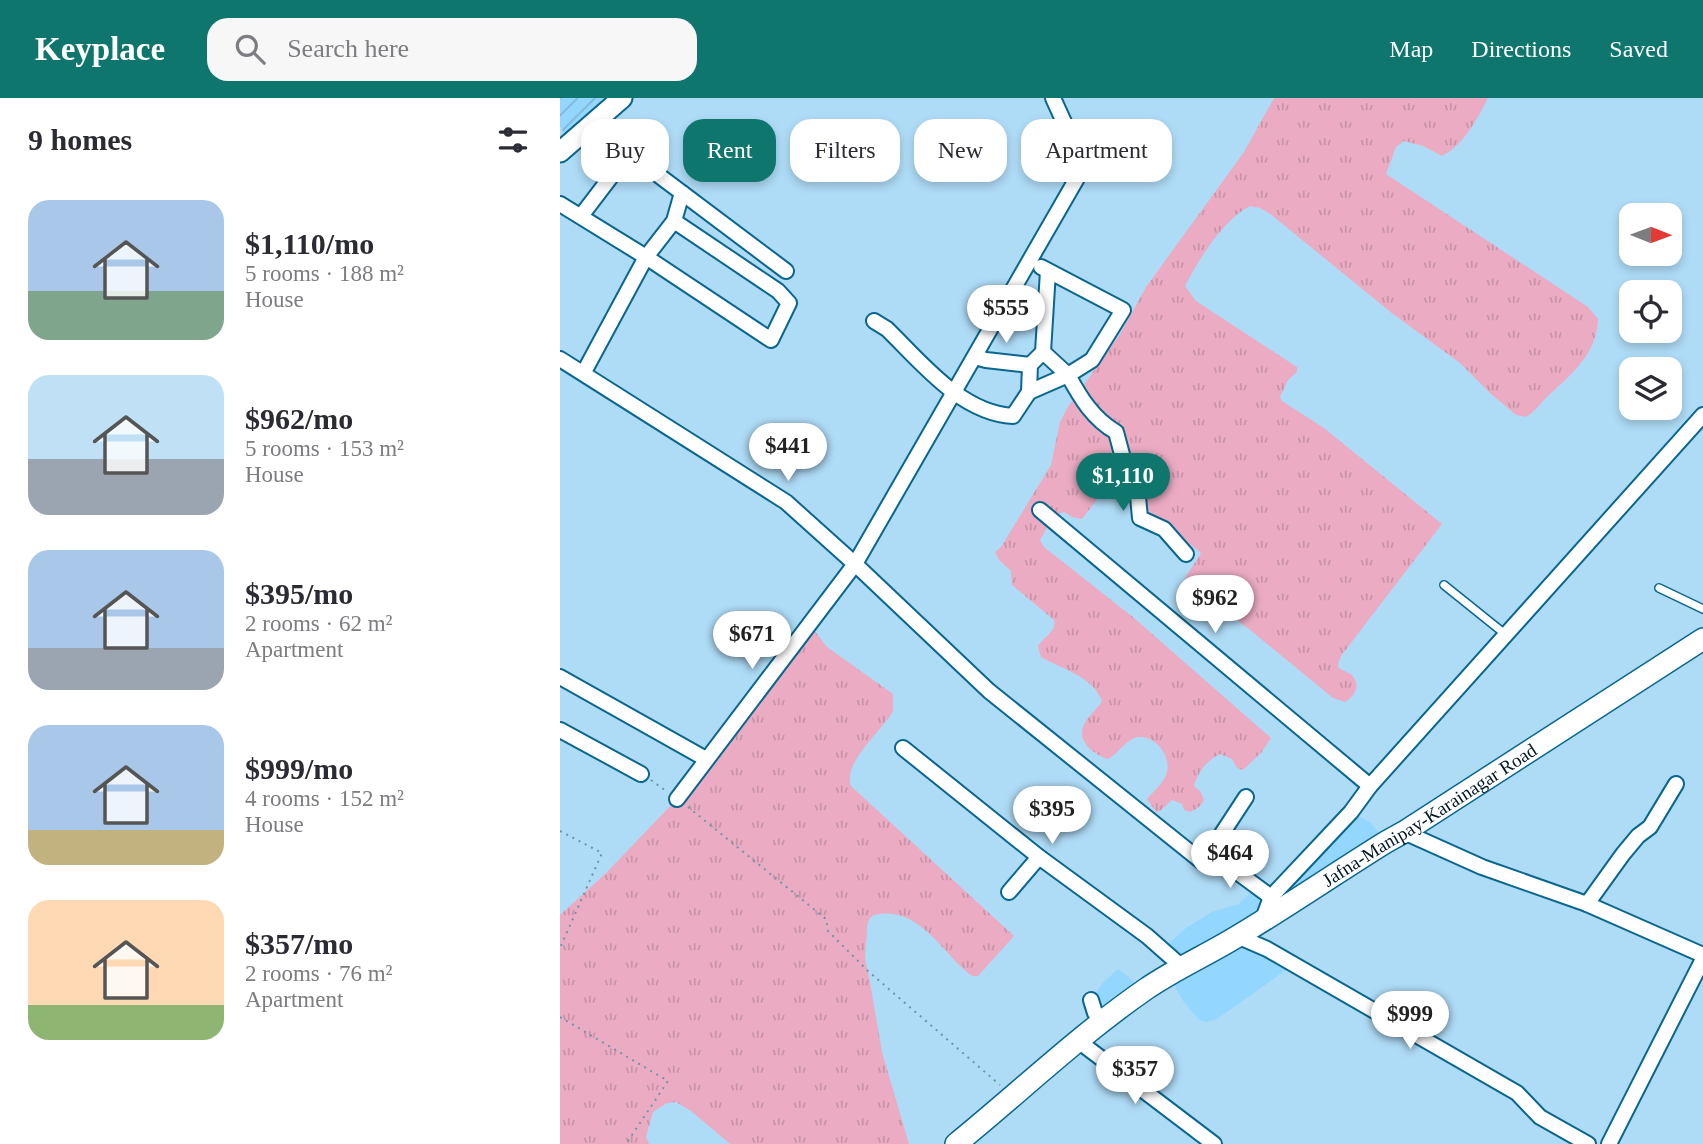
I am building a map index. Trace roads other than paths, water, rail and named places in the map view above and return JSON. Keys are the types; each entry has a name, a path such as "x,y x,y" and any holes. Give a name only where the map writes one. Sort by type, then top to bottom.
{"main road":[{"path":"600,119 622,98"},
{"path":"560,152 581,135"},
{"name":"Jafna-Manipay-Karainagar Road","path":"956,1144 1014,1097 1077,1040 1144,990 1181,966 1237,936 1404,832 1703,639"}],"street":[{"path":"677,799 855,564 1084,166 1053,98"},
{"path":"581,216 607,182"},
{"path":"668,182 786,271"},
{"path":"584,372 646,257 674,221 682,192"},
{"path":"560,204 771,340 789,303 778,291 674,221"},
{"path":"1029,392 1068,375 1092,360 1123,310 1030,261"},
{"path":"874,321 887,329 954,393 997,415 1013,416 1029,392 1030,365 1043,352 1048,271"},
{"path":"1043,352 1068,375 1083,402 1116,432 1127,473 1137,486 1140,518 1164,529 1186,554"},
{"path":"975,357 1030,365"},
{"path":"560,359 786,502 989,691 1201,862 1246,797"},
{"path":"1263,919 1271,897 1351,812 1370,786 1703,415"},
{"path":"1040,510 1370,786"},
{"path":"560,677 706,759"},
{"path":"560,730 641,774"},
{"path":"903,748 1038,858 1147,936 1181,966"},
{"path":"1587,904 1623,854 1638,836 1650,827 1676,784"},
{"path":"1404,832 1482,867 1587,904 1703,957 1609,1144"},
{"path":"1210,852 1271,897"},
{"path":"1009,892 1038,858"},
{"path":"1237,936 1267,949 1517,1093 1540,1117 1588,1144"},
{"path":"1091,1000 1095,1013 1107,1020"},
{"path":"1077,1040 1214,1144"}],"lane":[{"path":"1444,584 1505,634"},
{"path":"1659,588 1703,609"}]}
